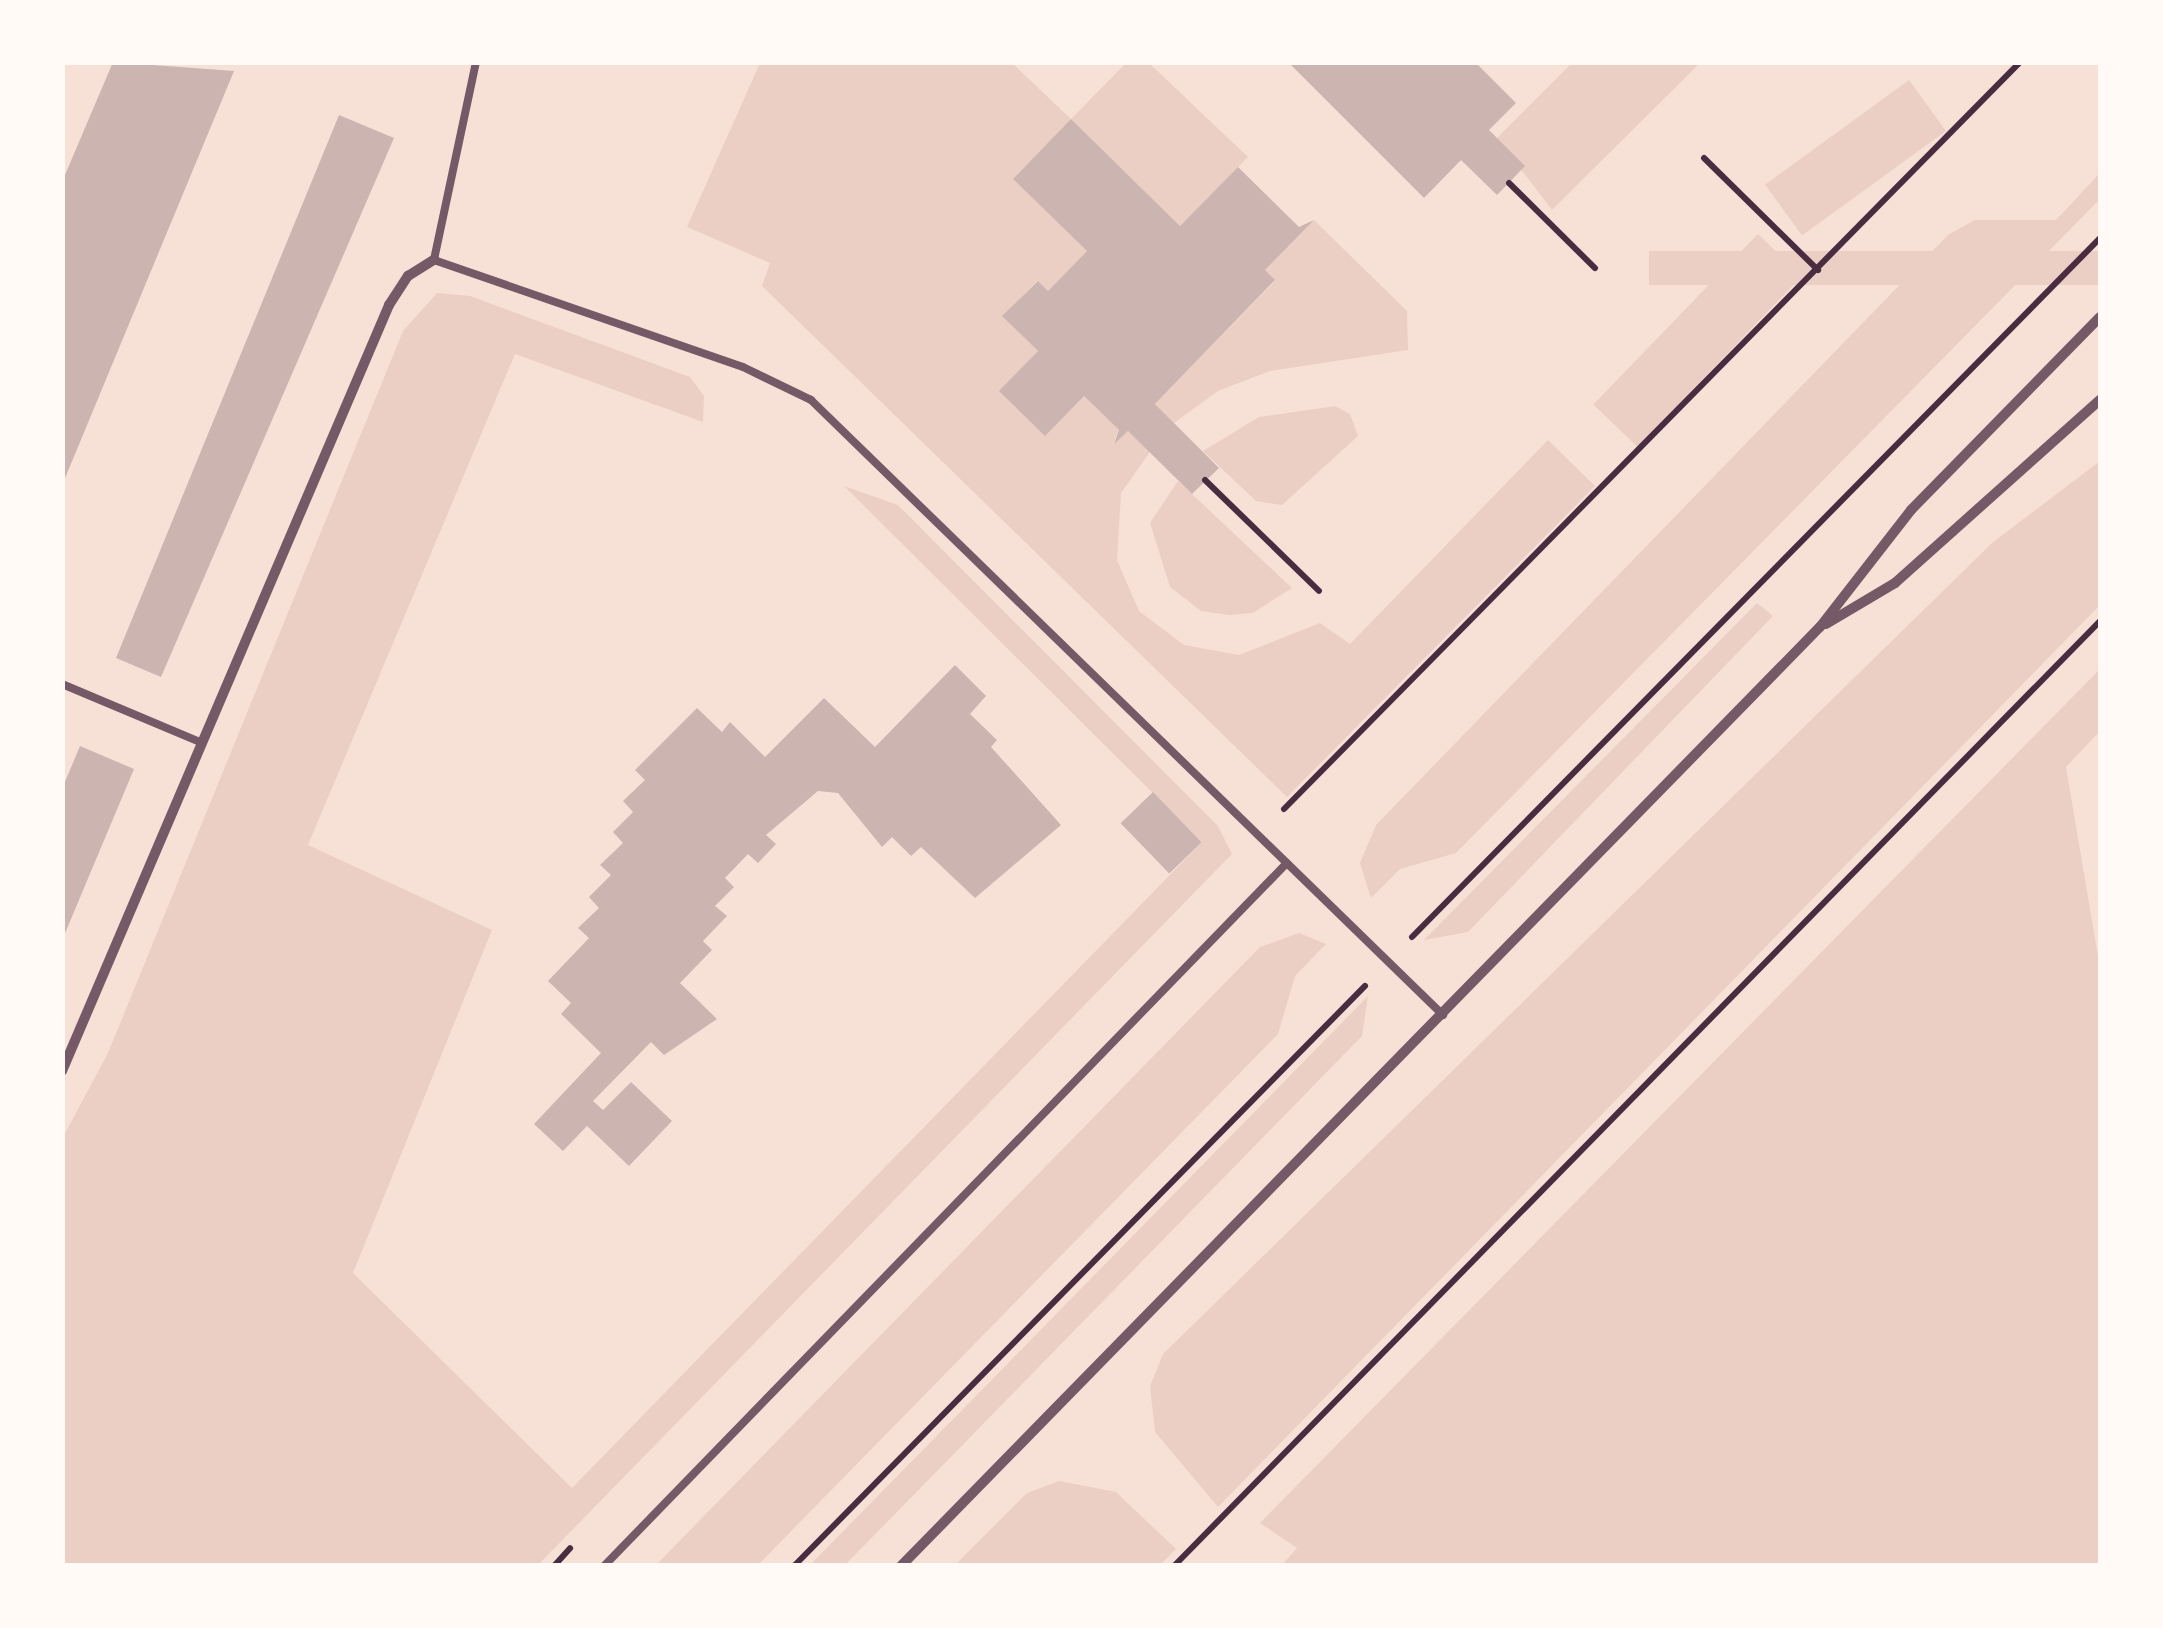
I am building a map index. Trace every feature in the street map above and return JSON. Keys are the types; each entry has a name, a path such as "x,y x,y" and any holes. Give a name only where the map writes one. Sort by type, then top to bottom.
{"street":[{"path":"62,1071 390,306 408,276 434,260"},
{"path":"901,1566 1820,627 1912,510 2100,317"},
{"path":"1820,627 1896,584 2100,400"}],"lane":[{"path":"476,62 434,260 743,367 810,400 1443,1015"},
{"path":"62,684 200,742"},
{"path":"604,1566 1286,863"}],"path":[{"path":"1977,110 2020,62"},
{"path":"1704,158 1818,270"},
{"path":"1508,183 1594,268"},
{"path":"1409,940 2100,238"},
{"path":"1206,480 1319,591"},
{"path":"1174,1566 2100,621"},
{"path":"794,1566 1367,984"}],"shaded area":[{"path":"760,63 1012,63 1071,119 1126,63 1149,63 1248,157 1180,226 1072,120 1013,179 1087,251 1048,291 1037,281 1003,316 1038,351 1000,391 1084,396 1119,430 1113,444 1128,431 1150,452 1121,493 1117,560 1139,611 1184,645 1239,655 1320,623 1350,644 1548,440 1595,486 1287,797 762,286 770,263 687,227"},
{"path":"1572,63 1700,63 1552,210 1497,138"},
{"path":"1909,80 1946,131 1802,236 1765,185"},
{"path":"2100,173 2100,199 1456,853 1400,869 1371,898 1360,863 1376,825 1948,235 1975,220 2056,220"},
{"path":"1314,220 1407,311 1408,350 1270,371 1218,391 1174,423 1155,404 1275,281 1265,270"},
{"path":"1758,234 1802,276 1637,447 1593,404"},
{"path":"1649,251 2100,251 2100,285 1649,285"},
{"path":"437,293 470,296 690,377 704,396 703,422 515,354 308,845 492,930 353,1273 572,1488 1202,842 844,486 898,505 1218,826 1232,854 538,1565 63,1566 63,1137 108,1053 403,331"},
{"path":"1335,406 1350,414 1358,436 1282,505 1256,501 1203,451 1259,417"},
{"path":"2100,461 2100,605 1218,1507 1155,1432 1150,1386 1163,1354 1992,543"},
{"path":"1178,481 1292,588 1253,613 1229,615 1201,611 1170,587 1150,523"},
{"path":"1757,603 1773,616 1468,932 1424,940"},
{"path":"2100,669 2100,731 2066,767 2100,968 2100,1565 1282,1565 1297,1548 1260,1523"},
{"path":"1299,933 1326,944 1295,976 1278,1034 758,1565 656,1565 1260,947"},
{"path":"1368,996 1362,1036 845,1565 810,1565"},
{"path":"1059,1481 1116,1492 1176,1549 1160,1565 955,1565 1027,1493"}],"building":[{"path":"113,62 234,71 63,483 62,182"},
{"path":"1288,62 1475,62 1516,103 1489,130 1525,166 1497,195 1461,160 1424,198"},
{"path":"339,115 394,138 161,677 116,658"},
{"path":"1071,119 1180,226 1238,167 1299,227 1314,220 1265,270 1275,280 1155,404 1219,468 1192,494 1128,431 1114,444 1119,430 1084,396 1045,436 999,391 1038,351 1002,316 1038,281 1048,291 1087,251 1013,179"},
{"path":"955,665 986,696 970,714 997,740 991,747 1061,825 975,898 921,847 911,856 892,837 882,847 838,793 818,791 766,835 776,844 758,863 748,854 725,878 734,887 715,906 727,916 703,941 712,950 680,983 717,1019 664,1055 651,1042 593,1101 603,1110 631,1082 672,1121 629,1166 587,1126 563,1151 534,1124 601,1053 561,1014 571,1003 548,981 589,938 578,928 599,908 589,897 611,875 600,865 623,843 613,832 633,812 623,801 645,780 635,770 697,708 722,732 730,722 765,757 824,698 875,747"},
{"path":"80,746 134,769 63,938 62,789"},
{"path":"1153,792 1202,842 1169,874 1121,823"}]}
